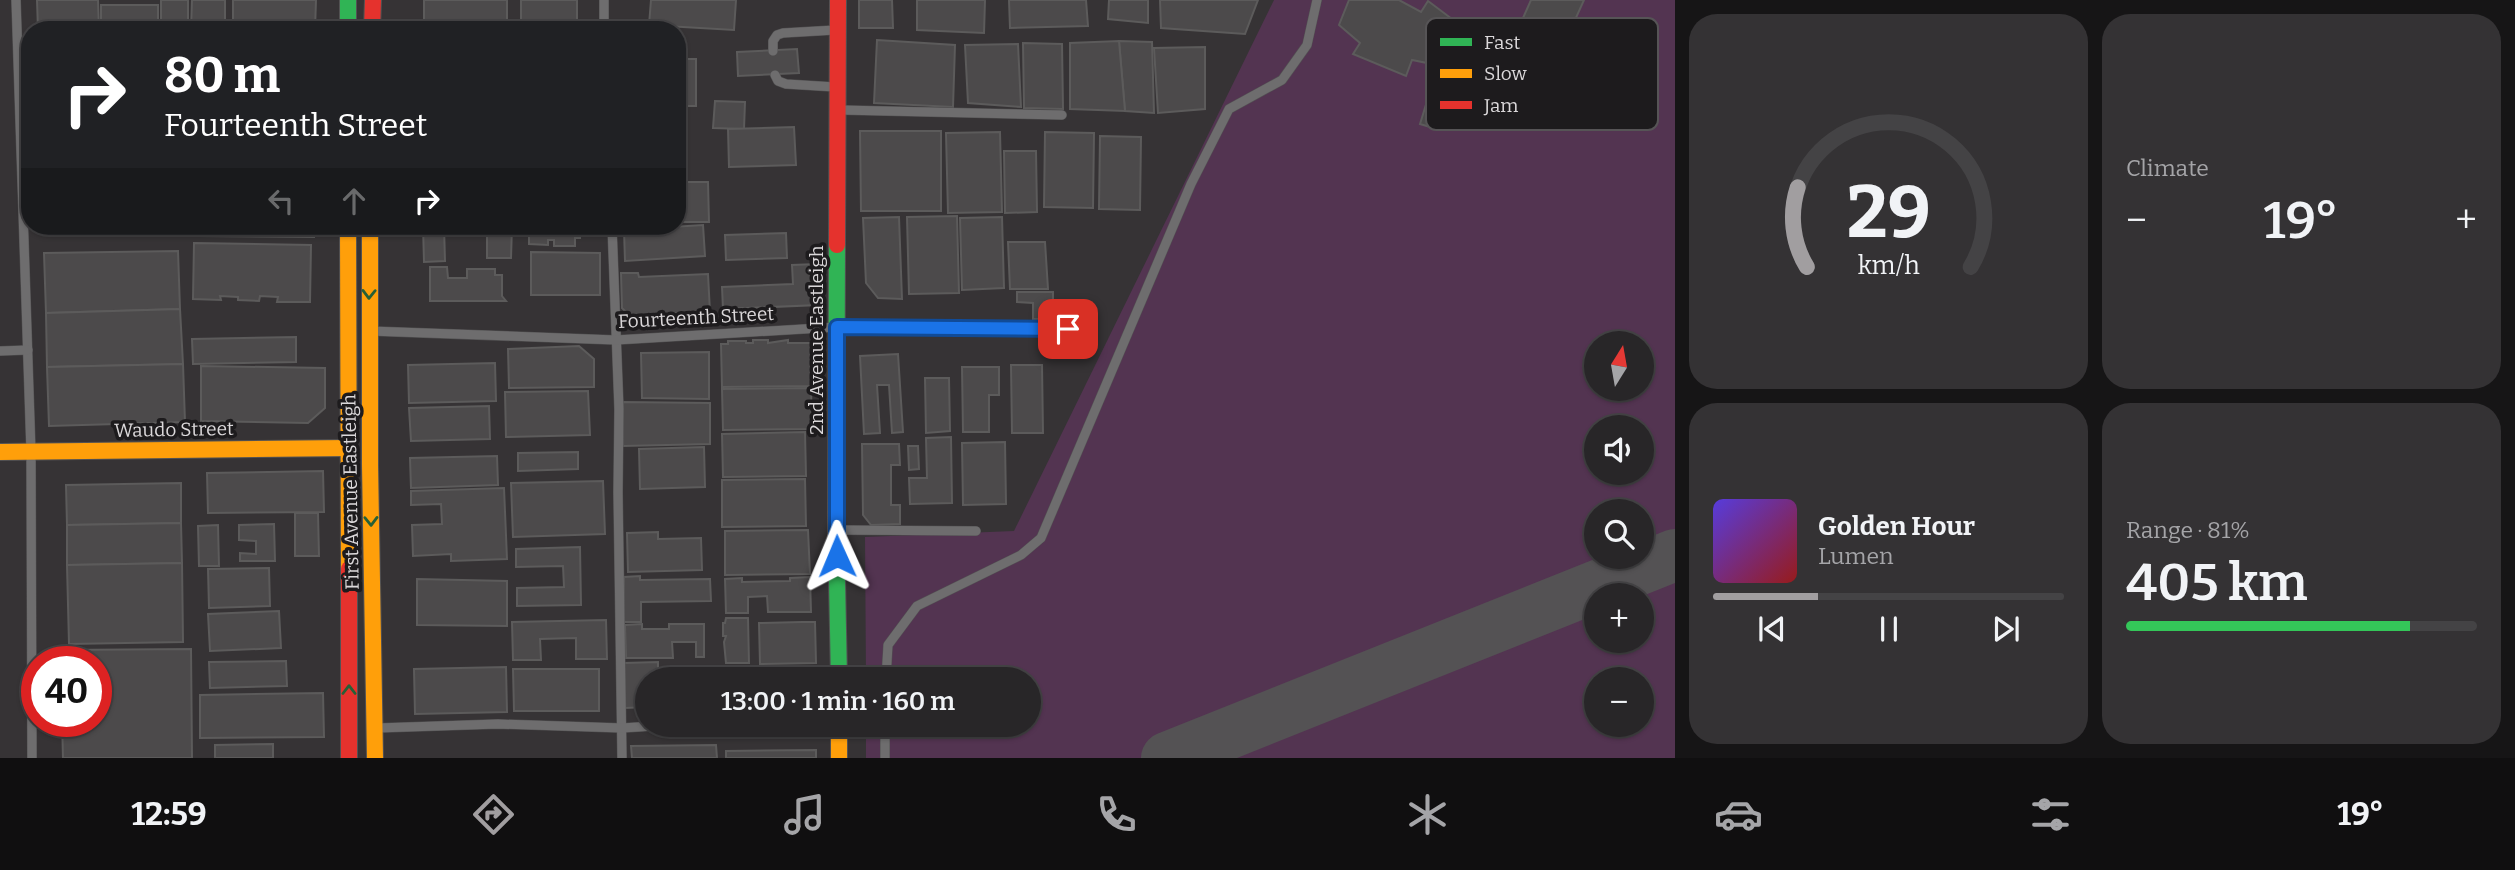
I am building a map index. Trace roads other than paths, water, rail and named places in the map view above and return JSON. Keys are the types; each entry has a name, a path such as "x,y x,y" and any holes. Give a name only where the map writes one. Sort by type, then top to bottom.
{"main road":[{"path":"348,0 348,21"},
{"path":"372,21 373,0"},
{"name":"2nd Avenue Eastleigh","path":"838,0 836,530 839,667"},
{"name":"First Avenue Eastleigh","path":"348,235 349,758"},
{"name":"First Avenue Eastleigh","path":"370,235 375,758"},
{"name":"Waudo Street","path":"0,452 349,448"},
{"path":"839,737 839,758"}],"lane":[{"path":"16,0 21,146"},
{"path":"604,0 604,21"},
{"path":"887,667 888,645 917,606 1021,555 1041,538 1191,184 1229,108 1282,80 1307,46 1317,0"},
{"path":"773,51 777,35 837,29"},
{"path":"775,75 778,81 786,84 836,87"},
{"path":"836,110 1062,115"},
{"path":"24,235 31,452 32,758"},
{"path":"612,235 620,409 618,492 622,758"},
{"name":"Fourteenth Street","path":"369,331 616,340 837,327 1068,329"},
{"path":"0,351 28,351"},
{"path":"836,530 976,531"},
{"path":"375,728 498,724 635,728"},
{"path":"885,737 885,758"}]}
